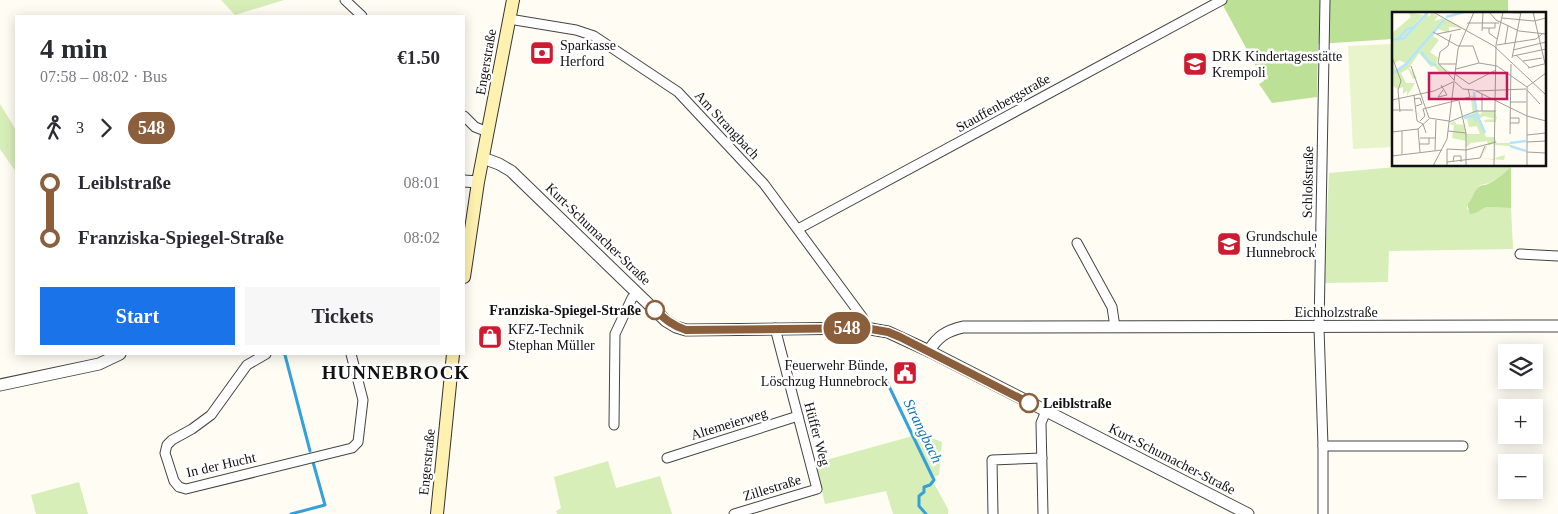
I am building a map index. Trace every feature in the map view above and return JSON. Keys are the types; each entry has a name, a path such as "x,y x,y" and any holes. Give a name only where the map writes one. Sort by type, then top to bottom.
{"main road":[{"name":"Engerstraße","path":"465,270 478,182 512,0"},
{"name":"Engerstraße","path":"437,514 453,355"}],"street":[{"path":"345,0 361,15"},
{"name":"Stauffenbergstraße","path":"798,229 1222,0"},
{"name":"Schloßstraße","path":"1323,514 1319,328 1325,0"},
{"name":"Am Strangbach","path":"509,19 576,30 594,36 678,92 764,184 863,318 865,328"},
{"path":"465,117 475,127 488,132"},
{"name":"Kurt-Schumacher-Straße","path":"483,158 511,171 666,320 676,327 686,330 865,328 888,332 929,351 1248,514"},
{"path":"465,181 478,182"},
{"path":"1077,244 1112,307 1115,326"},
{"path":"1520,254 1558,256"},
{"path":"614,425 615,334 632,298 639,294"},
{"name":"Eichholzstraße","path":"929,351 941,335 962,327 1319,328 1558,326"},
{"name":"Hüffer Weg","path":"775,328 817,489"},
{"path":"0,385 99,364 118,355"},
{"name":"In der Hucht","path":"264,355 247,365 212,415 167,445 168,462 174,481 179,487 186,489 352,448 358,442 364,400 351,355"},
{"path":"1043,514 1041,423 1046,411"},
{"name":"Altemeierweg","path":"667,458 798,416"},
{"path":"1323,446 1463,446"},
{"path":"993,514 992,460 1042,458"},
{"name":"Zillestraße","path":"734,514 817,489"}],"green space":[{"path":"221,0 284,0 235,15"},
{"path":"1220,0 1508,0 1508,12 1392,12 1392,39 1318,44 1317,97 1272,103 1259,84 1264,81"},
{"path":"1392,44 1392,147 1353,149 1348,46"},
{"path":"0,104 15,128 15,171 0,149"},
{"path":"1406,166 1510,166 1497,179 1480,185 1473,198 1467,204 1467,209 1476,213 1486,207 1511,208 1513,249 1389,251 1388,282 1324,283 1329,173"},
{"path":"1511,167 1511,208 1486,207 1470,214 1467,204 1476,190 1480,186 1487,185"},
{"path":"916,432 942,442 939,475 931,478 948,509 948,514 893,514 886,491 825,504 815,463 909,437"},
{"path":"608,461 616,488 660,476 672,514 557,514 556,511 561,508 554,477"},
{"path":"79,482 88,514 36,514 31,495"}],"waterway":[{"path":"285,355 310,451"},
{"name":"Strangbach","path":"886,380 934,480 930,485 924,487 924,492 919,496 919,506 926,514"},
{"path":"291,514 325,505 313,462"}],"bus line":[{"name":"548","path":"655,310 676,327 686,330 865,328 888,332 1029,403"}],"place":[{"name":"Sparkasse Herford","path":"542,53"},
{"name":"DRK Kindertagesstätte Krempoli","path":"1195,64"},
{"name":"Grundschule Hunnebrock","path":"1229,244"},
{"name":"Franziska-Spiegel-Straße","path":"655,310"},
{"name":"KFZ-Technik Stephan Müller","path":"490,337"},
{"name":"Feuerwehr Bünde, Löschzug Hunnebrock","path":"905,373"},
{"name":"Leiblstraße","path":"1029,403"}],"district":[{"name":"HUNNEBROCK","path":"396,372"}]}
